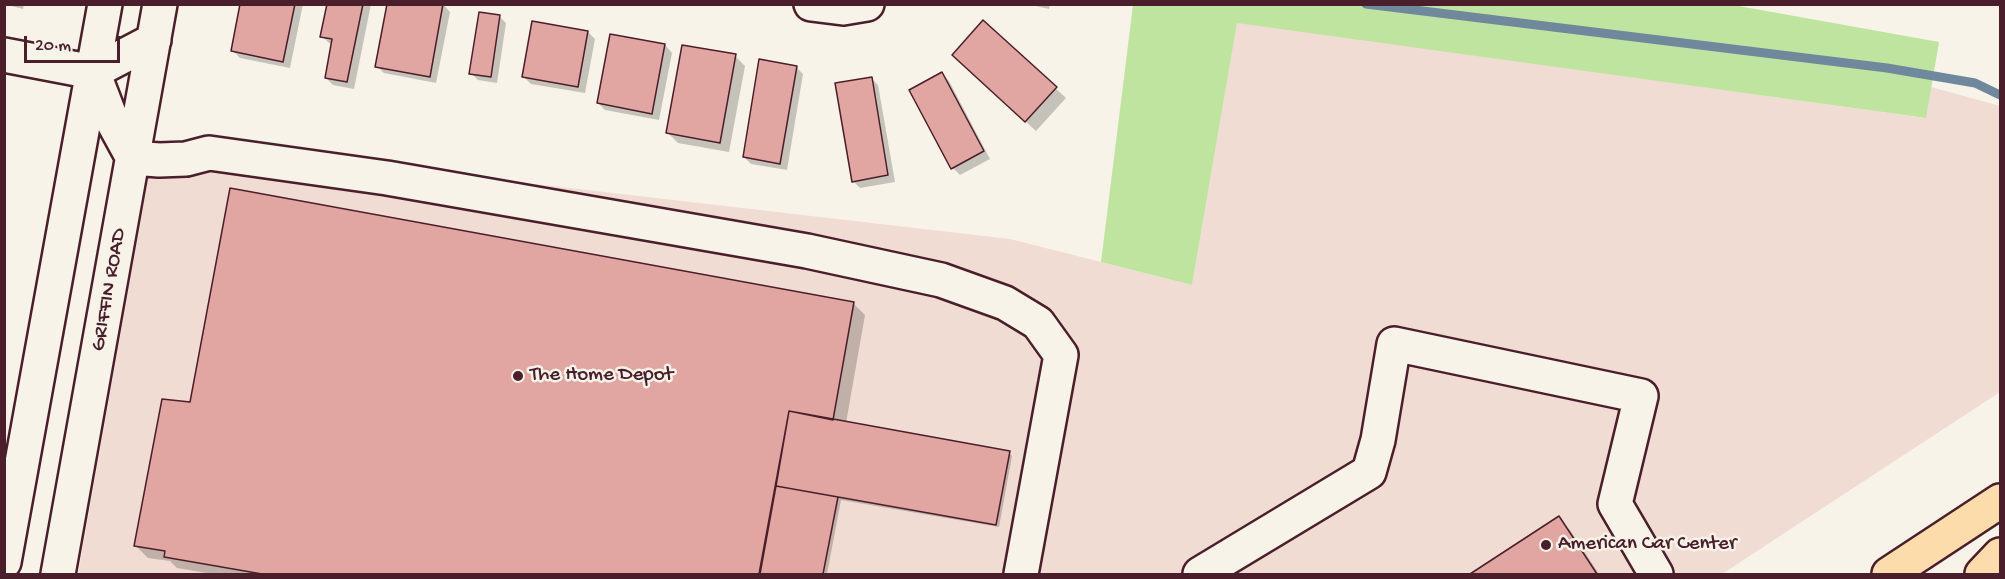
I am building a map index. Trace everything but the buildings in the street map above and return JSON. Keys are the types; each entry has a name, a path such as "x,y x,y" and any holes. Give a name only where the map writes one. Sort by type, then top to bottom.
{"main road":[{"path":"1888,574 2001,501"},
{"path":"1982,574 2001,555"},
{"path":"1992,574 2001,569"}],"street":[{"path":"4,562 105,4"},
{"name":"GRIFFIN ROAD","path":"58,574 160,4"},
{"path":"811,4 843,9 867,4"},
{"path":"4,55 93,72 154,40"},
{"path":"93,72 110,116 133,158 186,159 208,153 387,178 807,251 941,280 1005,303 1038,323 1060,355 1022,574"},
{"path":"1200,574 1369,472 1378,440 1394,344 1641,396 1615,504 1656,574"}],"shaded area":[{"path":"1237,22 1925,118 1931,87 2000,106 2000,392 1722,574 78,574 155,140 1010,239 1192,285"}],"green space":[{"path":"1133,5 1733,5 1939,42 1926,118 1237,23 1192,285 1101,262"}],"waterway":[{"path":"1366,4 1887,68 1975,83 2000,95"}],"place":[{"name":"The Home Depot","path":"518,376"},
{"name":"American Car Center","path":"1546,545"}]}
